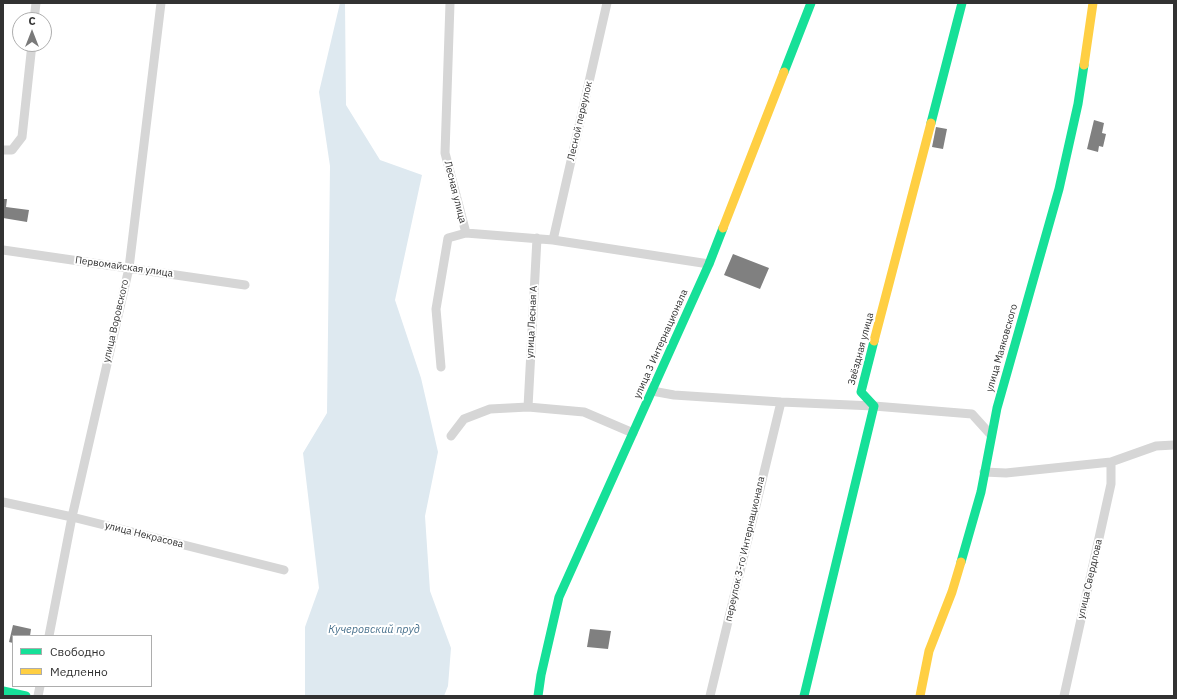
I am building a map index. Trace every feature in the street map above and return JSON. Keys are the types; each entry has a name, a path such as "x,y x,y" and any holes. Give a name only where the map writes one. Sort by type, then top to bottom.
{"street":[{"name":"улица Воровского","path":"49,635 72,517 129,268 161,3"},
{"name":"Лесная улица","path":"442,367 436,309 448,238 466,233 445,153 450,3"},
{"name":"Лесной переулок","path":"553,240 607,3"},
{"name":"улица 3 Интернационала","path":"538,696 541,675 559,597 709,264 811,3"},
{"name":"Звёздная улица","path":"874,406 861,392 962,3"},
{"name":"улица Маяковского","path":"920,696 929,651 952,592 981,492 997,408 1059,189 1078,104 1093,3"},
{"path":"3,150 12,150 22,137 31,52"},
{"path":"466,233 553,240 709,264"},
{"name":"улица Лесная А","path":"528,406 537,238"},
{"name":"Первомайская улица","path":"3,250 245,285"},
{"path":"652,391 674,395 874,406 972,414 992,435"},
{"name":"переулок 3-го Интернационала","path":"710,696 781,402"},
{"path":"451,436 464,419 490,409 528,406 584,412 633,433"},
{"path":"804,696 874,406"},
{"path":"984,472 1006,473 1111,462 1156,446 1174,445"},
{"name":"улица Свердлова","path":"1064,696 1111,484 1111,462"},
{"name":"улица Некрасова","path":"3,502 72,517 284,570"},
{"path":"3,691 26,696"}],"water":[{"name":"Кучеровский пруд","path":"340,3 345,3 346,105 380,160 422,175 395,300 421,378 438,452 425,516 430,591 451,648 448,686 444,696 305,696 305,627 319,588 303,453 327,413 330,166 319,92"}],"building":[{"path":"1094,120 1104,123 1102,133 1106,134 1103,147 1099,146 1098,152 1087,149"},
{"path":"936,127 947,129 943,149 932,147"},
{"path":"3,199 7,199 6,207 29,210 27,222 3,218"},
{"path":"733,254 769,268 760,289 724,275"},
{"path":"13,625 31,629 30,635 12,635 12,643 9,642"},
{"path":"590,629 611,631 608,649 587,647"}],"traffic: fast":[{"path":"784,72 811,3"},
{"path":"931,123 962,3"},
{"path":"961,562 981,492 997,408 1059,189 1078,104 1084,65"},
{"path":"538,696 541,675 559,597 709,264 723,228"},
{"path":"804,696 874,406 861,392 874,341"},
{"path":"3,691 26,696"}],"traffic: slow":[{"path":"1084,65 1093,3"},
{"path":"723,228 784,72"},
{"path":"874,341 931,123"},
{"path":"920,696 929,651 952,592 961,562"}]}
